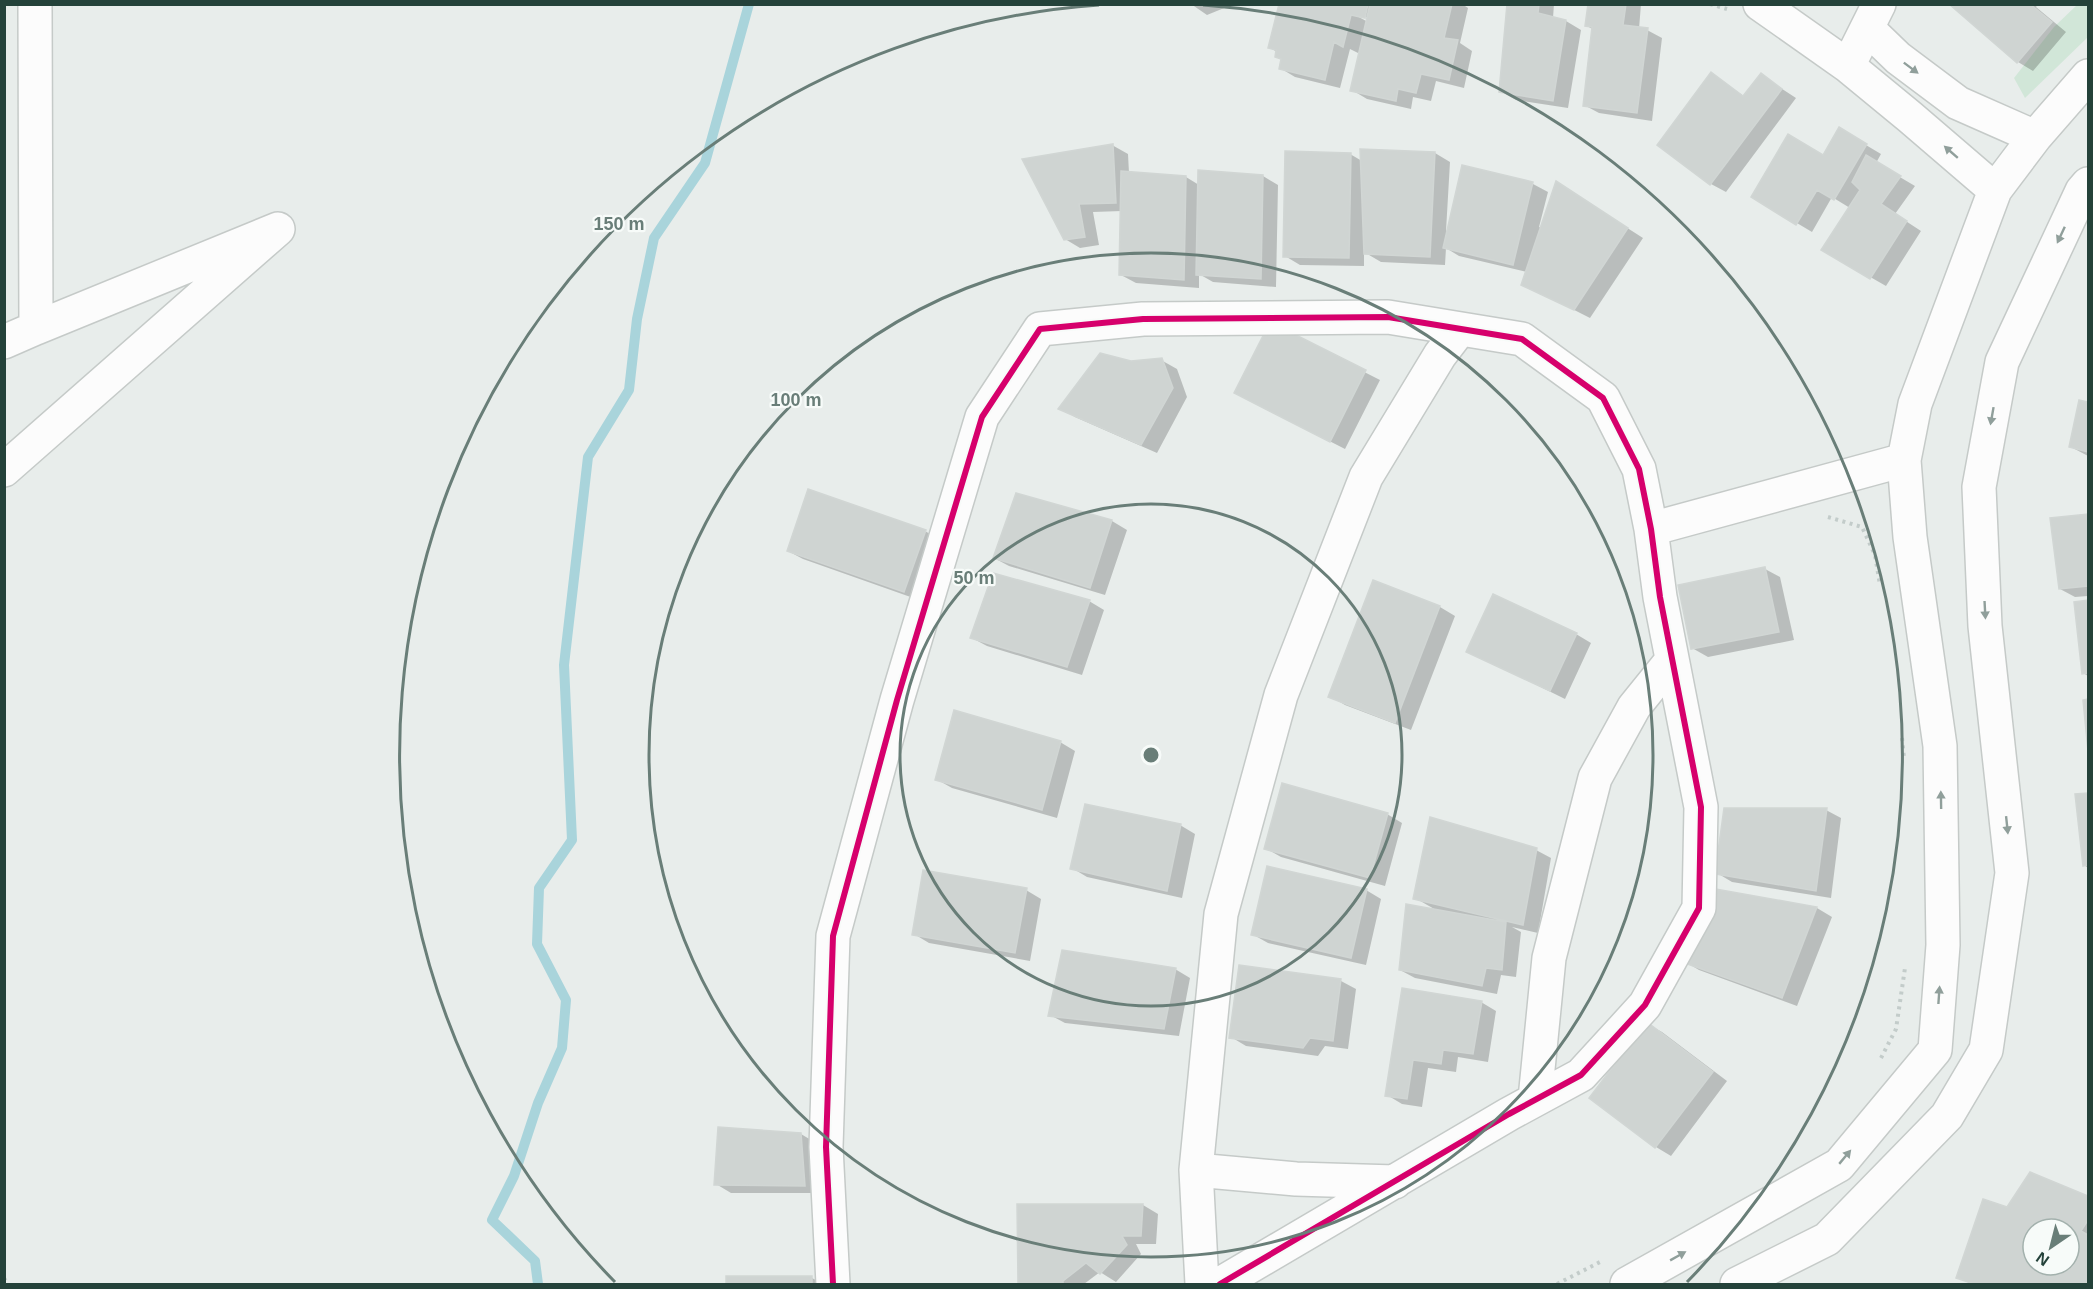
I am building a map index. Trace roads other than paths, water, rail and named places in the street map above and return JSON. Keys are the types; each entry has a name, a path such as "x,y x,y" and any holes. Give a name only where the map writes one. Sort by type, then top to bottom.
{"street":[{"path":"35,4 36,328"},
{"path":"1760,4 1848,66 1995,190"},
{"path":"1848,66 1873,17"},
{"path":"1873,17 1898,58 1958,103 2035,137"},
{"path":"1627,1284 1839,1165 1935,1050 1943,945 1940,746 1910,537 1904,460 1915,404 1995,190 2035,137 2088,76"},
{"path":"1737,1284 1827,1239 1947,1116 1986,1050 2012,873 1985,626 1979,487 2002,362 2082,191 2088,184"},
{"path":"4,342 278,229 4,470"},
{"path":"833,1284 826,1147 833,936 897,700 982,417 1040,328 1143,319 1388,317 1522,339 1603,398 1639,469 1651,529 1660,597 1701,807 1699,908 1644,1005 1581,1075 1535,1099 1220,1284"},
{"path":"1202,1284 1196,1170 1221,914 1281,695 1366,477 1440,355 1460,329"},
{"path":"1651,529 1904,460"},
{"path":"1535,1099 1549,958 1595,778 1634,707 1672,660"},
{"path":"1935,1050 1986,1050"},
{"path":"1196,1170 1296,1179 1395,1182"}],"waterway":[{"path":"538,1284 535,1261 492,1220 514,1176 538,1103 562,1048 566,1000 537,944 539,888 572,840 564,665 588,457 629,390 637,319 654,238 705,163 749,4"}]}
